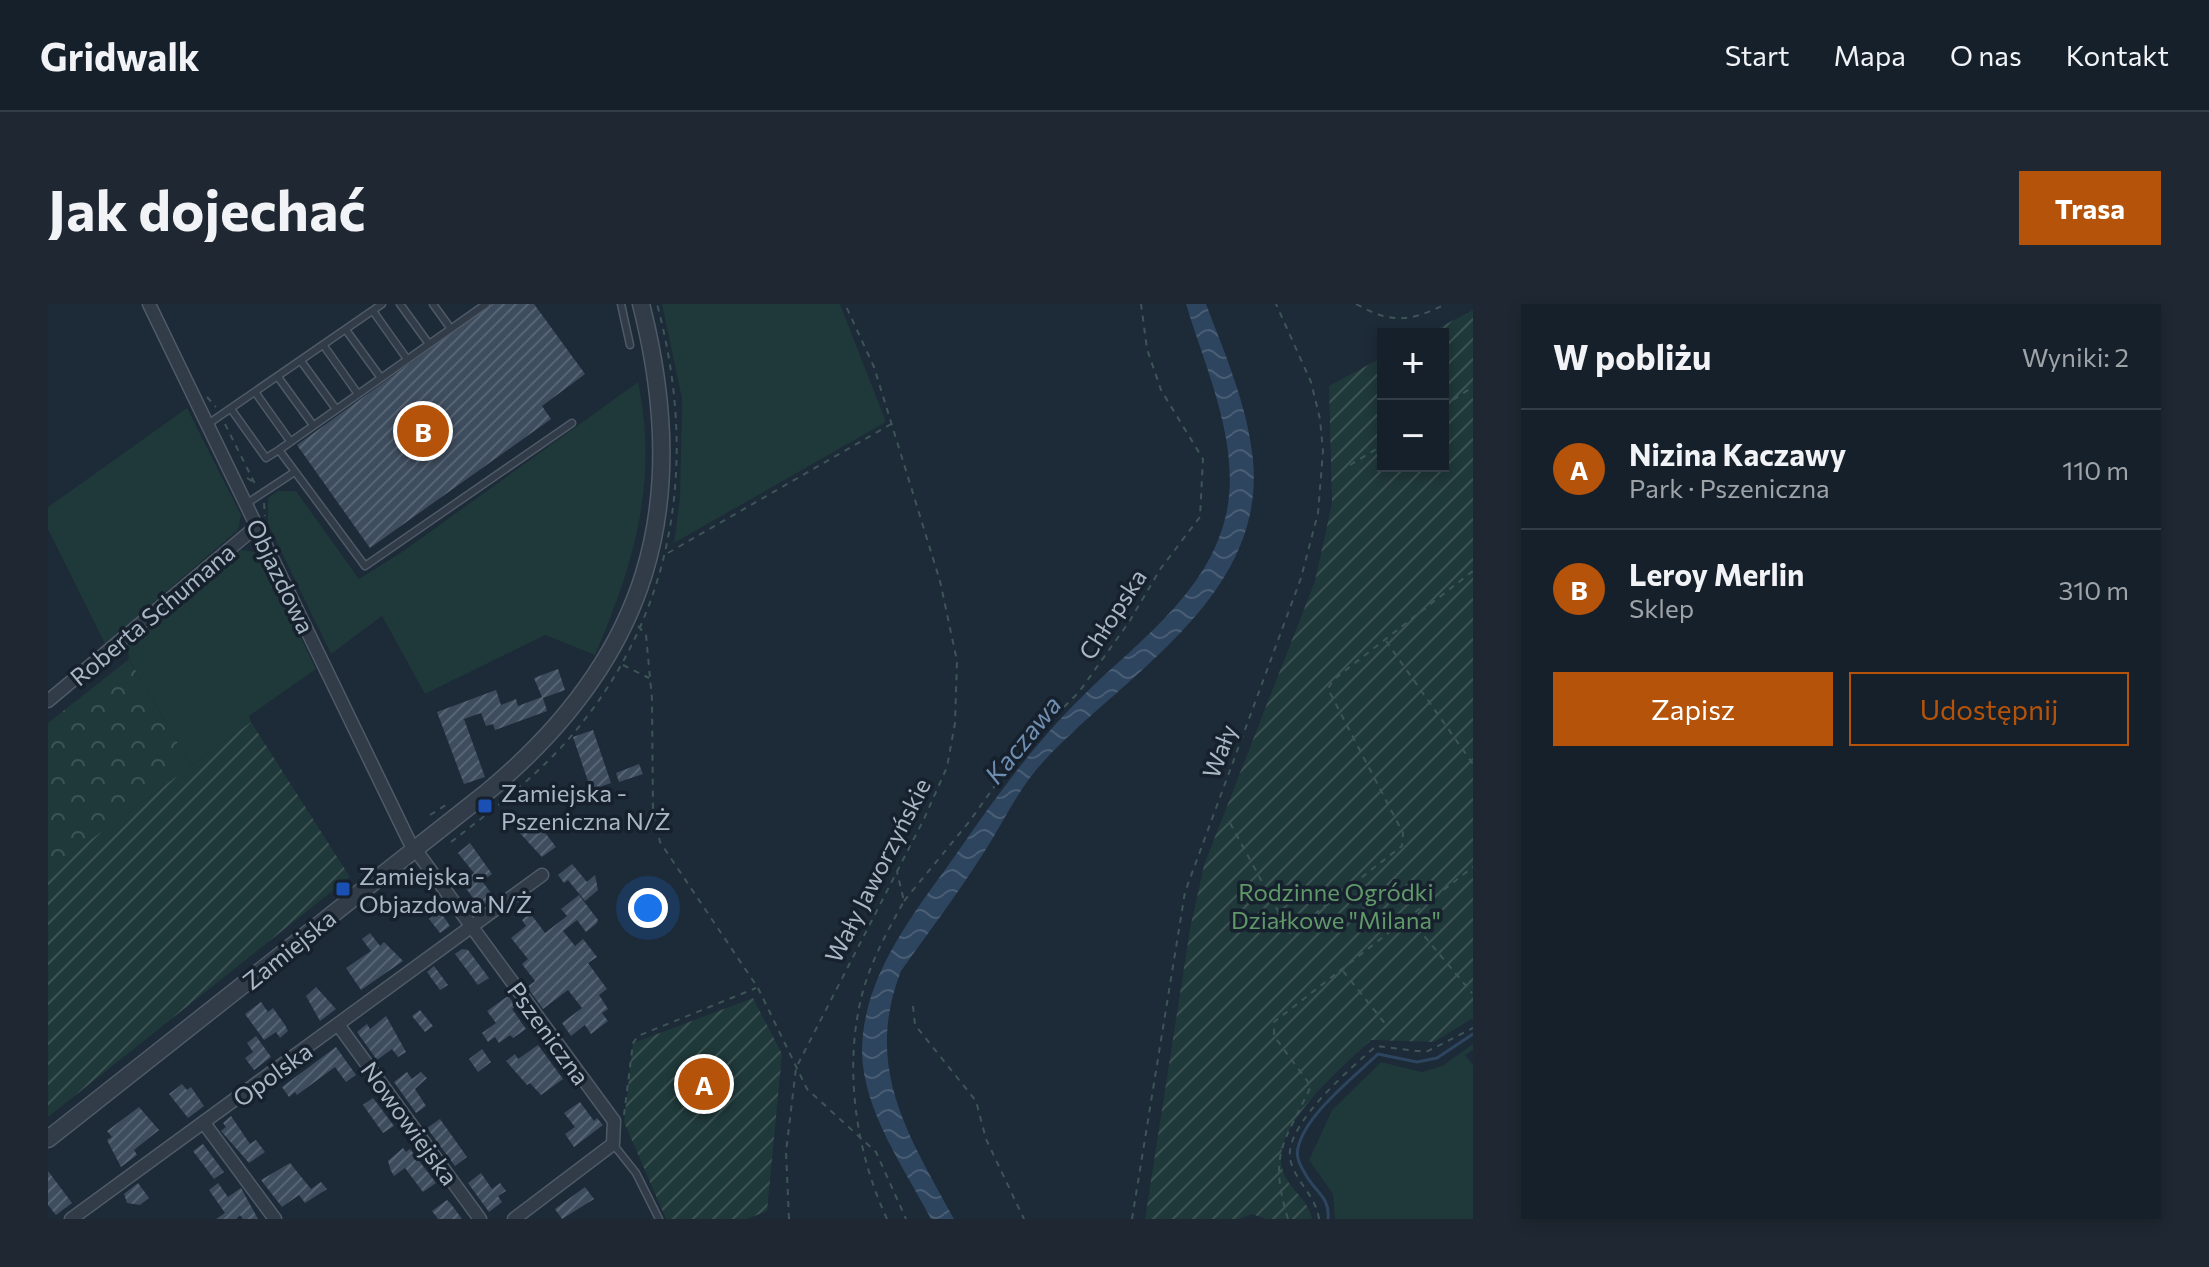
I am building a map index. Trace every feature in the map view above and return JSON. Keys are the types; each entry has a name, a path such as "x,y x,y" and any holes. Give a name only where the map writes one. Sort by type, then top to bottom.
{"street":[{"name":"Objazdowa","path":"149,304 413,848"},
{"name":"Zamiejska","path":"48,1139 486,793 551,734 595,679 633,623 657,554 662,416 656,365 641,304"},
{"name":"Roberta Schumana","path":"48,701 257,526"},
{"name":"Pszeniczna","path":"413,848 614,1121"},
{"path":"471,927 542,875"},
{"name":"Opolska","path":"74,1218 471,927"},
{"name":"Nowowiejska","path":"339,1026 480,1219"},
{"path":"514,1219 613,1144 614,1121"},
{"path":"204,1123 275,1219"}],"lane":[{"path":"208,424 382,304"},
{"path":"400,304 429,344"},
{"path":"433,304 451,329"},
{"path":"468,304 474,312"},
{"path":"231,409 266,458 486,304"},
{"path":"621,304 630,345"},
{"path":"373,311 407,359"},
{"path":"346,330 381,378"},
{"path":"324,346 358,394"},
{"path":"301,361 336,409"},
{"path":"278,377 313,425"},
{"path":"255,392 290,441"},
{"path":"279,450 293,473 365,566 572,423"},
{"path":"246,504 293,473"},
{"path":"613,1144 636,1173 659,1219"}],"path":[{"path":"451,842 524,784 565,744 622,665 676,491 677,397 657,304"},
{"name":"Wały Jaworzyńskie","path":"789,1219 786,1152 796,1068 947,767 955,723 957,661 940,581 874,367 845,304"},
{"name":"Chłopska","path":"887,1219 871,1184 860,1140 853,1054 863,991 881,944 904,901 969,822 1019,752 1079,692 1129,622 1161,568 1200,517 1203,459 1161,390 1147,349 1141,304"},
{"name":"Wały","path":"1132,1219 1185,892 1301,578 1318,513 1323,451 1320,419 1311,382 1276,304"},
{"path":"1356,304 1379,317 1405,320 1446,304"},
{"path":"1449,402 1473,387"},
{"path":"657,554 892,424"},
{"path":"1350,465 1377,449"},
{"path":"1230,823 1290,933 1402,846 1403,833 1328,689 1333,680 1472,573"},
{"path":"633,623 646,635 653,813 660,842 758,988 807,1089 834,1110 860,1140 876,1152 906,1219"},
{"path":"1385,640 1473,764"},
{"path":"622,665 650,679"},
{"path":"1288,1219 1278,1188 1276,1160 1311,1086 1272,1029 1281,1016 1473,867"},
{"path":"896,869 904,901"},
{"path":"1409,917 1472,993"},
{"path":"1342,970 1387,1026"},
{"path":"614,1121 625,1114 633,1043 638,1036 758,988"},
{"path":"913,1006 915,1025 976,1101 986,1139 1024,1219"},
{"path":"1319,1219 1317,1203 1295,1172 1290,1157 1290,1140 1314,1107 1376,1046 1392,1045 1426,1052 1473,1028"}],"green space":[{"path":"662,304 840,304 886,422 674,543 680,497 682,399"},
{"name":"Rodzinne Ogródki Działkowe \"Milana\"","path":"1473,310 1473,1018 1434,1042 1371,1040 1311,1100 1286,1136 1281,1154 1286,1178 1307,1205 1312,1219 1266,1219 1252,1214 1239,1219 1145,1219 1190,929 1204,865 1315,581 1332,503 1329,386 1377,360 1377,472 1449,472 1449,328 1438,328"},
{"path":"638,382 646,454 639,522 621,588 595,655 545,635 425,694 382,616 331,654 268,524 268,498 278,491 296,491 359,579 402,552"},
{"path":"187,408 241,515 238,530 105,644 48,529 48,507"},
{"path":"241,550 256,552 262,558 316,669 249,716 251,722 191,766 129,659 127,644"},
{"path":"129,659 191,766 48,871 48,723"},
{"path":"251,722 350,877 48,1117 48,871"},
{"path":"753,998 782,1054 767,1211 747,1219 666,1219 624,1122 633,1043"},
{"path":"1473,1044 1473,1050 1465,1055 1473,1065 1473,1219 1335,1219 1333,1194 1309,1160 1332,1110 1381,1062 1422,1072 1442,1066"}],"water":[{"path":"1186,304 1206,304 1235,381 1253,460 1251,509 1237,553 1214,593 1149,664 1044,761 901,971 891,1006 887,1039 889,1070 907,1130 954,1219 931,1219 877,1118 864,1074 864,1024 871,997 881,971 908,922 1005,786 1074,705 1175,607 1193,585 1219,537 1227,510 1229,458 1211,379"}],"building":[{"path":"492,304 534,304 585,374 542,406 551,419 370,548 297,445"},
{"path":"558,669 565,690 543,698 547,711 495,730 493,724 486,726 481,713 464,719 485,777 464,784 437,712 496,690 501,705 516,699 518,706 542,697 534,678"},
{"path":"593,730 611,783 591,790 573,737"},
{"path":"639,764 643,774 619,782 616,773"},
{"path":"533,817 556,847 542,857 516,829"},
{"path":"470,843 492,874 482,881 494,897 480,907 461,882 474,873 458,853"},
{"path":"572,864 587,882 595,875 598,890 585,901 568,880 564,883 558,875"},
{"path":"579,895 598,920 597,923 586,932 577,920 563,931 575,946 583,939 597,957 588,963 607,989 599,995 608,1009 602,1013 608,1021 591,1034 585,1025 571,1036 562,1023 582,1008 568,990 543,1009 527,987 535,981 522,964 528,959 511,938 526,926 522,920 530,913 545,933 567,916 561,909"},
{"path":"440,911 450,926 440,933 429,919"},
{"path":"370,933 380,946 384,942 403,961 361,990 346,968 371,951 362,939"},
{"path":"462,949 468,950 489,978 478,985 455,954"},
{"path":"434,966 448,985 440,990 427,972"},
{"path":"316,987 336,1009 320,1021 306,996"},
{"path":"508,996 516,1006 512,1009 526,1029 499,1043 495,1037 488,1042 482,1033 496,1023 487,1011"},
{"path":"261,1002 268,1012 273,1008 285,1025 288,1031 280,1038 276,1032 264,1040 245,1014"},
{"path":"420,1010 433,1026 425,1032 412,1016"},
{"path":"386,1016 406,1052 398,1057 392,1049 377,1060 357,1032 367,1024 370,1029"},
{"path":"256,1036 271,1057 254,1070 245,1058 253,1052 247,1043"},
{"path":"538,1045 563,1079 541,1095 530,1083 527,1085 506,1061 515,1054 518,1059"},
{"path":"336,1047 356,1075 346,1082 335,1067 297,1095 295,1092 289,1097 282,1087"},
{"path":"482,1049 491,1062 478,1072 469,1059"},
{"path":"407,1072 412,1079 421,1072 427,1078 415,1089 426,1106 416,1113 394,1082"},
{"path":"182,1084 187,1090 191,1087 204,1106 188,1118 169,1094"},
{"path":"373,1098 394,1126 383,1133 363,1105"},
{"path":"580,1102 594,1121 597,1118 603,1125 574,1147 565,1134 575,1127 564,1113"},
{"path":"139,1107 159,1130 134,1150 137,1155 121,1167 107,1140 112,1137 107,1131"},
{"path":"231,1116 250,1144 256,1140 265,1152 249,1163 221,1131 226,1127 223,1123"},
{"path":"440,1119 467,1157 455,1166 427,1128"},
{"path":"203,1144 224,1172 214,1179 193,1151"},
{"path":"403,1148 406,1152 410,1149 436,1183 423,1192 405,1168 394,1176 391,1171 388,1161"},
{"path":"290,1163 311,1189 321,1182 327,1189 305,1203 299,1195 282,1207 261,1180"},
{"path":"48,1171 72,1203 56,1215 48,1205"},
{"path":"481,1173 492,1189 500,1183 506,1191 498,1196 502,1202 489,1212 468,1183"},
{"path":"138,1183 149,1198 140,1205 127,1203 124,1194"},
{"path":"218,1183 228,1197 241,1188 258,1219 243,1219 240,1215 236,1219 216,1219 225,1213 209,1190"},
{"path":"585,1187 594,1199 562,1219 555,1209"},
{"path":"447,1200 462,1219 438,1219 432,1211"}],"waterway":[{"path":"1328,1219 1325,1201 1307,1177 1297,1155 1302,1135 1320,1110 1378,1054 1417,1062 1437,1058 1473,1034"}],"place":[{"name":"Leroy Merlin","path":"423,431"},
{"name":"Zamiejska - Pszeniczna N/Ż","path":"485,806"},
{"name":"Zamiejska - Objazdowa N/Ż","path":"343,889"},
{"name":"Nizina Kaczawy","path":"704,1084"}],"water label":[{"name":"Kaczawa","path":"1022,739"}]}
